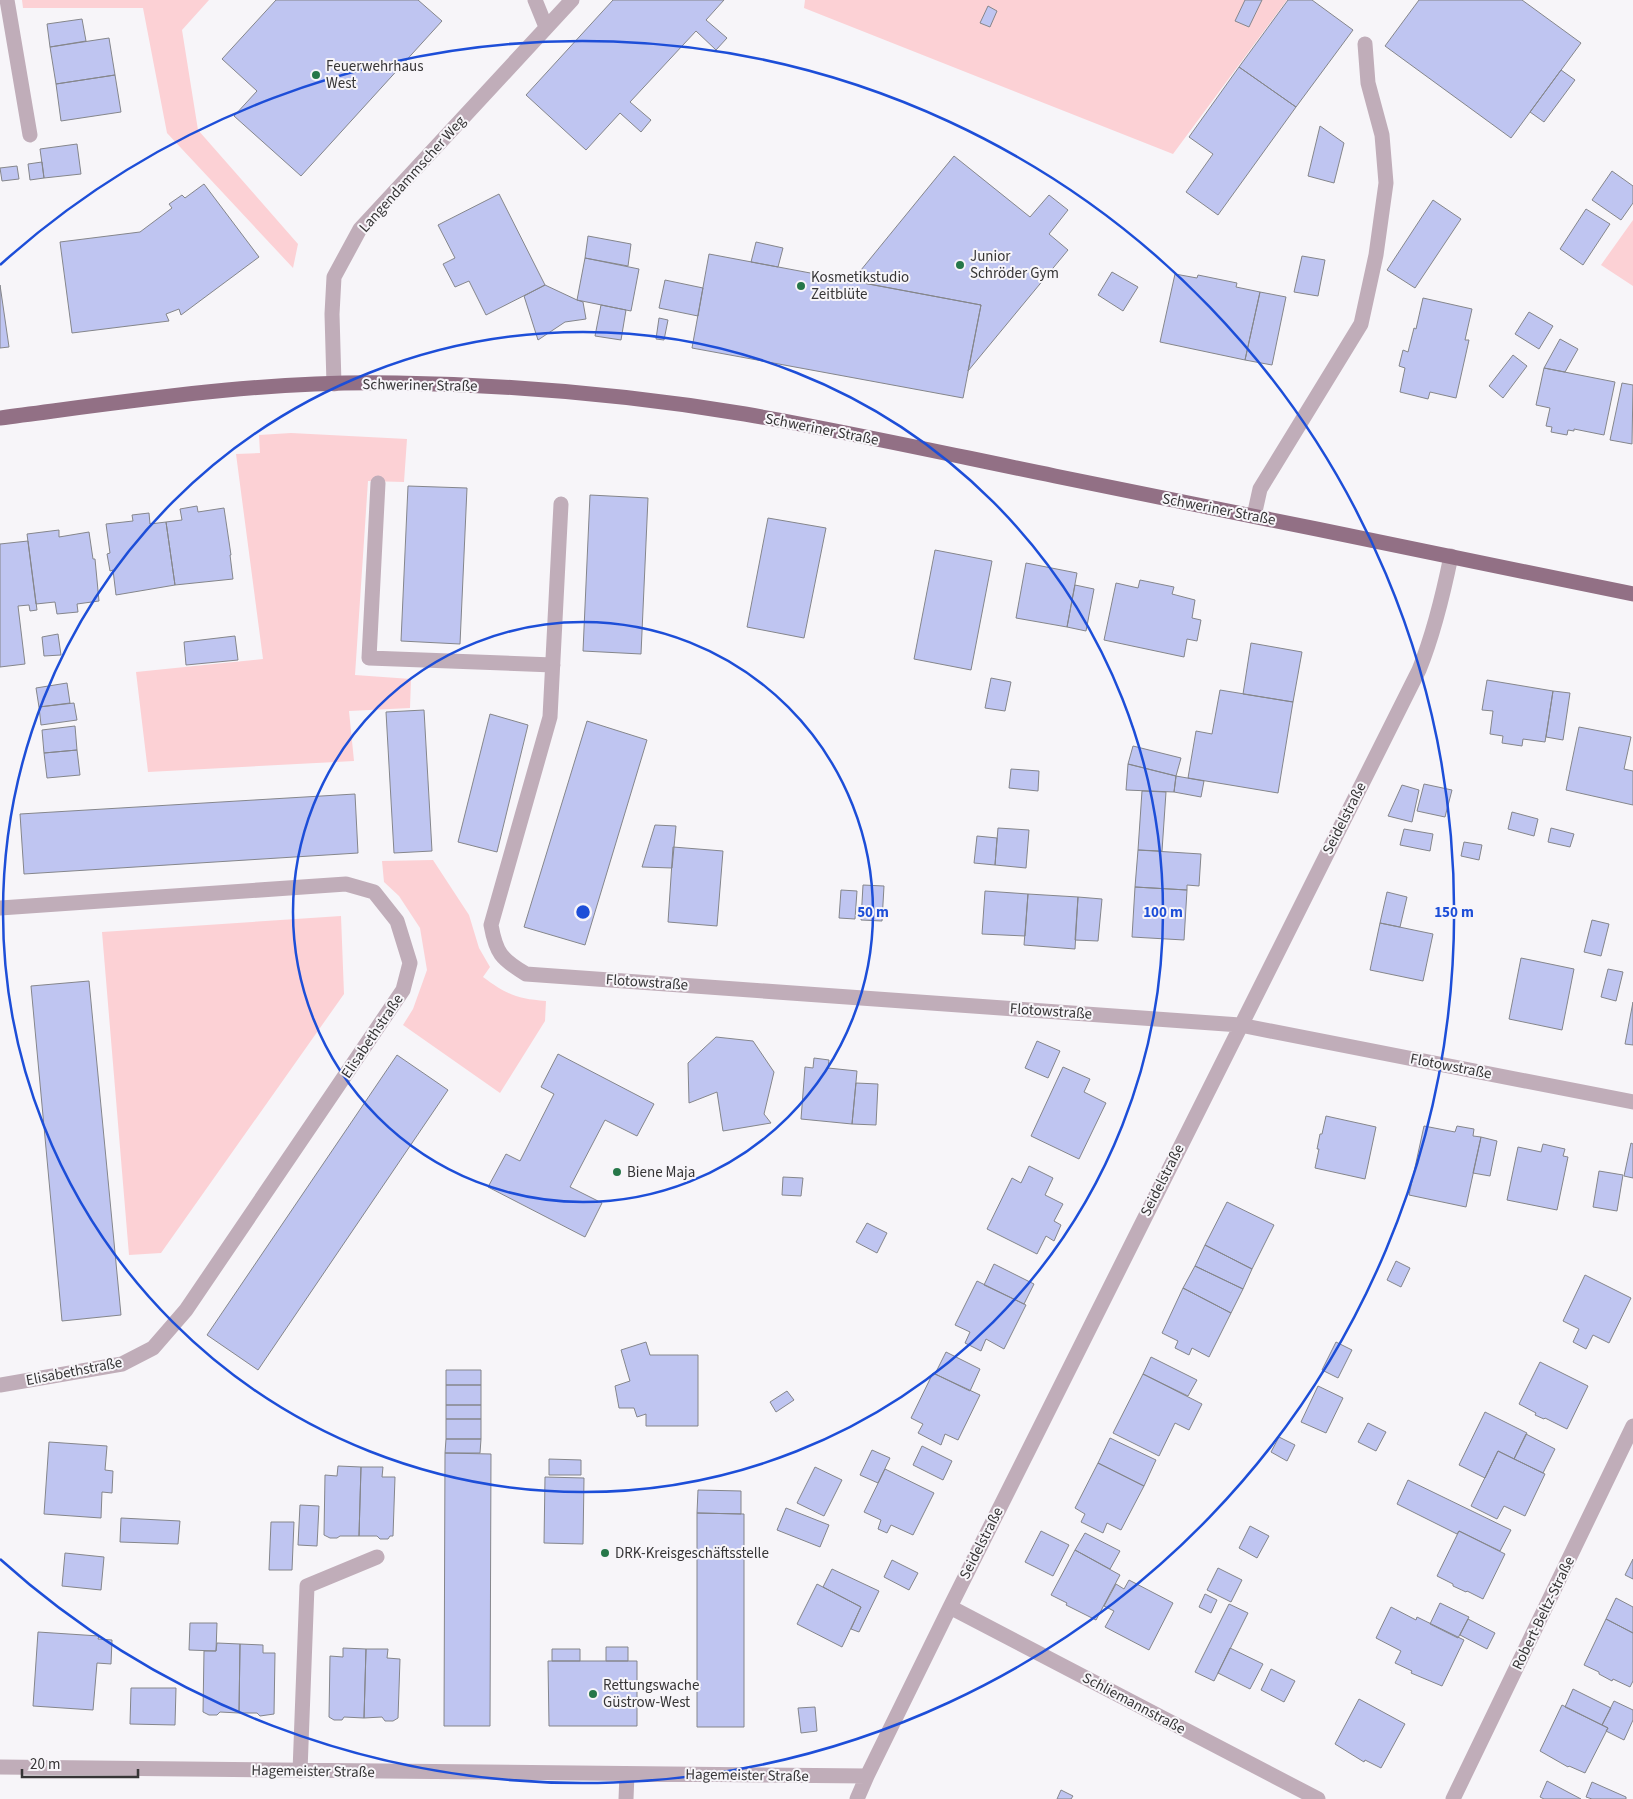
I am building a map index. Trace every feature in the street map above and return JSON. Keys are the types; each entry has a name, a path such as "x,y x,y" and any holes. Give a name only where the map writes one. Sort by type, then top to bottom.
{"main road":[{"name":"Schweriner Straße","path":"0,418 164,397 256,388 334,384 394,383 498,386 647,401 744,414 1633,594"}],"street":[{"path":"7,0 30,134"},
{"path":"535,0 546,28"},
{"name":"Langendammscher Weg","path":"334,384 332,314 334,278 350,246 367,222 572,0"},
{"path":"1254,516 1260,489 1361,324 1376,255 1386,183 1382,135 1368,83 1364,44"},
{"path":"378,483 369,658 553,665 560,504"},
{"name":"Seidelstraße","path":"857,1799 950,1607 1419,670 1443,600 1452,556"},
{"name":"Flotowstraße","path":"553,665 550,717 491,925 495,945 506,962 526,974 1240,1025 1633,1102"},
{"name":"Elisabethstraße","path":"0,908 346,884 374,892 397,921 410,963 403,990 186,1310 153,1348 122,1364 0,1385"},
{"name":"Robert-Beltz-Straße","path":"1453,1799 1633,1426"},
{"path":"300,1771 307,1586 377,1557"},
{"name":"Schliemannstraße","path":"950,1607 1318,1799"},
{"name":"Hagemeister Straße","path":"0,1767 867,1776"},
{"path":"626,1799 627,1774"}],"shaded area":[{"path":"22,0 209,0 182,30 198,130 298,244 293,268 167,133 143,8 23,8"},
{"path":"805,0 1287,0 1173,154 804,8"},
{"path":"1633,220 1633,286 1601,265"},
{"path":"291,433 407,439 404,482 368,481 355,675 411,679 410,708 349,711 354,761 148,772 136,672 263,659 236,454 260,453 259,435"},
{"path":"433,860 469,915 479,948 490,967 483,977 512,995 546,1001 545,1021 500,1093 403,1025 413,1009 427,970 420,928 399,896 384,882 382,861"},
{"path":"341,916 344,994 161,1253 129,1255 102,932"}],"building":[{"name":"Feuerwehrhaus West","path":"276,0 418,0 442,21 301,176 234,116 257,91 222,59"},
{"path":"613,0 724,0 706,20 727,38 716,50 696,31 630,102 651,120 641,132 620,113 586,150 526,95"},
{"path":"1245,0 1262,0 1249,27 1235,21"},
{"path":"1288,0 1312,0 1353,30 1296,107 1239,67"},
{"path":"1419,0 1522,0 1581,43 1511,138 1385,46"},
{"path":"988,6 997,11 990,27 980,23"},
{"path":"82,19 86,41 50,47 47,24"},
{"path":"109,38 115,75 56,84 50,47"},
{"path":"1239,67 1296,107 1218,215 1186,192 1213,154 1189,137"},
{"path":"1561,70 1575,80 1544,122 1530,112"},
{"path":"115,75 121,112 61,121 56,84"},
{"path":"1320,126 1344,143 1334,183 1308,176"},
{"path":"77,144 81,174 44,178 40,149"},
{"name":"Junior Schröder Gym","path":"954,156 1030,217 1049,195 1068,210 1049,234 1068,250 968,371 981,305 852,281"},
{"path":"42,162 44,178 30,180 28,164"},
{"path":"17,166 19,179 2,181 0,168"},
{"path":"1612,171 1633,186 1633,203 1621,220 1592,200"},
{"path":"204,184 259,257 181,315 179,309 166,314 169,321 72,333 60,242 140,232 172,208 169,204 182,195 185,198"},
{"path":"499,194 545,285 486,315 469,281 455,287 443,264 455,258 438,225"},
{"path":"1433,200 1461,219 1415,288 1387,270"},
{"path":"1586,209 1610,224 1583,265 1560,249"},
{"path":"588,236 631,244 628,266 585,258"},
{"path":"756,242 783,248 778,267 751,262"},
{"path":"709,254 981,305 963,398 692,348"},
{"path":"1302,256 1325,260 1318,296 1294,292"},
{"path":"585,258 639,269 631,311 577,300"},
{"path":"1112,272 1138,287 1123,311 1098,295"},
{"path":"1175,274 1197,278 1198,275 1237,283 1236,287 1260,292 1245,360 1160,342"},
{"path":"665,280 703,288 698,316 659,308"},
{"path":"0,285 9,347 0,348"},
{"path":"545,285 583,302 586,319 565,322 538,340 524,296"},
{"path":"1260,292 1286,297 1272,365 1245,360"},
{"path":"1423,298 1472,309 1465,340 1469,340 1456,398 1430,392 1428,399 1400,392 1405,368 1399,366 1403,350 1408,352 1414,328 1416,329"},
{"path":"601,305 626,310 621,340 595,336"},
{"path":"1529,312 1553,326 1539,349 1515,334"},
{"path":"659,318 668,320 664,340 656,339"},
{"path":"1560,339 1578,349 1565,372 1544,368"},
{"path":"1513,355 1527,366 1503,398 1489,386"},
{"path":"1544,368 1615,382 1604,435 1574,429 1574,431 1568,430 1567,435 1551,432 1552,427 1546,426 1550,408 1536,405"},
{"path":"1622,383 1633,385 1632,444 1610,440"},
{"path":"408,486 467,488 460,644 401,641"},
{"path":"590,495 648,498 641,654 583,651"},
{"path":"197,506 198,512 224,508 233,579 175,585 166,522 182,520 180,509"},
{"path":"149,513 150,524 166,522 175,585 116,595 113,570 110,571 107,554 110,553 106,524 133,521 132,515"},
{"path":"768,518 826,528 804,638 747,627"},
{"path":"59,530 59,537 89,532 93,559 95,559 99,601 77,604 78,612 57,614 55,602 36,604 27,534"},
{"path":"28,541 37,610 30,611 29,605 18,606 25,664 0,667 0,544"},
{"path":"935,550 992,561 971,670 914,659"},
{"path":"1026,563 1077,573 1067,627 1016,618"},
{"path":"1140,580 1174,587 1172,594 1195,600 1192,618 1201,620 1197,641 1187,639 1184,657 1104,640 1116,583 1138,588"},
{"path":"1075,585 1094,589 1086,631 1067,627"},
{"path":"58,634 61,655 44,656 42,637"},
{"path":"235,636 238,660 186,665 184,642"},
{"path":"1251,643 1302,652 1293,702 1243,694"},
{"path":"991,678 1011,682 1005,711 985,708"},
{"path":"1487,680 1553,691 1545,742 1523,739 1522,746 1502,743 1503,736 1490,734 1493,711 1482,710"},
{"path":"67,683 70,703 39,707 36,688"},
{"path":"1220,690 1293,702 1278,793 1188,778 1196,731 1212,734"},
{"path":"1553,691 1570,693 1563,740 1546,737"},
{"path":"74,703 77,720 41,725 39,707"},
{"path":"424,710 432,851 394,853 386,712"},
{"path":"490,714 528,725 497,852 458,842"},
{"path":"587,721 647,740 585,945 524,927"},
{"path":"75,726 77,750 44,753 42,730"},
{"path":"1579,727 1631,737 1624,769 1633,771 1633,805 1566,790"},
{"path":"1133,746 1181,758 1176,776 1128,764"},
{"path":"77,750 80,775 47,778 44,753"},
{"path":"1128,764 1176,776 1174,792 1126,790"},
{"path":"1011,769 1039,771 1038,791 1009,788"},
{"path":"1176,776 1204,781 1201,797 1174,792"},
{"path":"1424,784 1452,790 1445,817 1417,811"},
{"path":"1402,785 1419,790 1412,822 1388,816"},
{"path":"1142,791 1166,792 1162,851 1138,850"},
{"path":"355,794 358,853 24,874 20,814"},
{"path":"1512,812 1538,819 1534,836 1508,829"},
{"path":"655,825 676,826 672,868 642,867"},
{"path":"998,828 1029,830 1026,868 995,865"},
{"path":"1551,828 1574,834 1570,847 1548,842"},
{"path":"1404,829 1433,834 1430,851 1400,845"},
{"path":"977,836 997,838 995,865 974,863"},
{"path":"1464,842 1482,845 1479,860 1461,856"},
{"path":"673,847 723,851 717,926 668,922"},
{"path":"1138,850 1201,854 1199,886 1187,885 1187,890 1135,887"},
{"path":"863,885 884,886 882,921 861,920"},
{"path":"1135,887 1187,890 1184,940 1132,937"},
{"path":"841,890 857,891 855,919 839,918"},
{"path":"985,891 1028,894 1025,936 982,934"},
{"path":"1387,892 1407,897 1400,927 1380,923"},
{"path":"1028,894 1078,897 1075,949 1024,945"},
{"path":"1078,897 1102,899 1098,941 1075,940"},
{"path":"1592,920 1609,924 1601,956 1584,952"},
{"path":"1380,923 1433,934 1423,981 1370,970"},
{"path":"1521,958 1574,969 1562,1030 1509,1019"},
{"path":"1608,969 1623,972 1616,1001 1601,997"},
{"path":"89,981 121,1315 62,1321 31,986"},
{"path":"1633,1002 1633,1045 1625,1044"},
{"path":"716,1037 753,1041 774,1072 764,1114 771,1123 723,1131 717,1092 689,1103 688,1063"},
{"path":"1037,1041 1060,1051 1048,1078 1025,1068"},
{"path":"558,1054 654,1104 637,1136 605,1120 570,1187 602,1203 585,1237 488,1187 506,1154 520,1161 554,1094 541,1087"},
{"path":"397,1055 448,1090 258,1370 207,1335"},
{"path":"814,1058 829,1060 828,1068 857,1071 852,1124 801,1119 805,1067 813,1068"},
{"path":"1063,1067 1090,1079 1084,1092 1106,1103 1079,1159 1031,1136"},
{"path":"856,1083 878,1084 876,1125 852,1124"},
{"path":"1326,1116 1376,1127 1365,1179 1315,1168 1320,1134 1322,1134"},
{"path":"1424,1126 1455,1132 1457,1126 1474,1129 1473,1136 1481,1137 1466,1207 1409,1195"},
{"path":"1481,1137 1497,1141 1490,1176 1473,1173"},
{"path":"1631,1143 1633,1144 1633,1178 1624,1176"},
{"path":"1543,1144 1565,1149 1563,1156 1568,1157 1557,1210 1507,1200 1518,1147 1541,1152"},
{"path":"1029,1166 1053,1178 1045,1195 1063,1204 1054,1221 1061,1225 1054,1241 1046,1236 1037,1254 987,1229 1012,1178 1021,1183"},
{"path":"1599,1171 1623,1175 1617,1211 1593,1207"},
{"path":"783,1177 803,1178 801,1196 782,1195"},
{"path":"1227,1202 1274,1225 1252,1269 1205,1245"},
{"path":"867,1223 887,1233 877,1253 856,1242"},
{"path":"1205,1245 1252,1269 1243,1289 1195,1266"},
{"path":"1396,1261 1410,1268 1401,1287 1387,1280"},
{"path":"994,1264 1034,1284 1024,1304 984,1285"},
{"path":"1195,1266 1243,1289 1231,1313 1183,1288"},
{"path":"1585,1275 1631,1298 1609,1343 1593,1335 1586,1349 1573,1342 1579,1329 1563,1321"},
{"path":"977,1281 1026,1305 1004,1349 986,1339 981,1351 965,1343 970,1332 955,1325"},
{"path":"1183,1288 1231,1313 1209,1357 1192,1348 1189,1355 1175,1348 1178,1341 1162,1333"},
{"path":"646,1342 650,1355 698,1355 698,1426 646,1426 646,1414 637,1417 634,1408 619,1408 615,1386 630,1381 621,1350"},
{"path":"1336,1342 1352,1350 1338,1378 1322,1370"},
{"path":"946,1352 980,1369 970,1391 935,1374"},
{"path":"1151,1357 1197,1380 1188,1396 1143,1374"},
{"path":"1540,1362 1588,1386 1567,1429 1535,1415 1536,1413 1519,1404"},
{"path":"446,1370 481,1370 481,1385 446,1385"},
{"path":"933,1373 980,1395 958,1440 945,1434 941,1445 918,1433 923,1424 911,1418"},
{"path":"1143,1374 1202,1404 1189,1430 1175,1423 1159,1456 1113,1433"},
{"path":"446,1385 481,1385 481,1405 446,1405"},
{"path":"1318,1386 1343,1398 1326,1433 1301,1422"},
{"path":"787,1391 794,1400 776,1412 770,1402"},
{"path":"446,1405 481,1405 481,1419 446,1419"},
{"path":"1485,1412 1527,1433 1514,1459 1498,1451 1485,1478 1459,1465"},
{"path":"446,1419 481,1419 481,1439 446,1439"},
{"path":"1368,1423 1386,1432 1376,1451 1358,1442"},
{"path":"1526,1434 1555,1449 1543,1473 1514,1459"},
{"path":"1279,1437 1295,1445 1287,1461 1271,1452"},
{"path":"1110,1438 1156,1460 1144,1486 1098,1463"},
{"path":"446,1439 481,1439 480,1453 445,1453"},
{"path":"49,1442 107,1446 105,1470 113,1471 112,1493 102,1492 101,1518 44,1514"},
{"path":"922,1446 952,1461 943,1480 913,1465"},
{"path":"872,1450 890,1458 878,1483 860,1475"},
{"path":"1498,1451 1545,1474 1525,1516 1504,1506 1497,1519 1471,1506"},
{"path":"445,1453 491,1454 490,1726 444,1726"},
{"path":"549,1459 581,1460 581,1475 549,1475"},
{"path":"1098,1463 1144,1486 1121,1530 1107,1523 1103,1533 1081,1522 1085,1514 1075,1508"},
{"path":"338,1466 361,1467 359,1536 330,1538 324,1535 325,1475 337,1476"},
{"path":"361,1467 383,1467 382,1477 395,1477 393,1536 390,1536 388,1539 380,1539 377,1536 359,1536"},
{"path":"815,1467 842,1480 824,1516 797,1503"},
{"path":"885,1469 934,1493 913,1535 891,1525 887,1533 878,1529 881,1520 864,1512"},
{"path":"545,1477 584,1478 583,1544 544,1543"},
{"path":"1408,1480 1511,1530 1500,1551 1459,1531 1457,1534 1397,1504"},
{"path":"698,1490 741,1491 741,1514 697,1513"},
{"path":"300,1505 319,1506 317,1546 298,1545"},
{"path":"786,1508 829,1525 820,1547 777,1530"},
{"path":"697,1513 744,1514 744,1727 697,1727"},
{"path":"121,1518 180,1521 178,1544 120,1542"},
{"path":"271,1522 294,1522 292,1570 269,1570"},
{"path":"1250,1526 1269,1536 1257,1558 1239,1548"},
{"path":"1041,1531 1069,1545 1053,1576 1025,1562"},
{"path":"1459,1531 1505,1554 1483,1599 1453,1586 1453,1584 1437,1576"},
{"path":"1085,1533 1120,1551 1110,1569 1075,1550"},
{"path":"1075,1550 1120,1575 1096,1620 1051,1595"},
{"path":"65,1553 104,1557 101,1590 62,1586"},
{"path":"1633,1559 1633,1579 1625,1575"},
{"path":"892,1560 918,1573 909,1590 884,1577"},
{"path":"1218,1568 1242,1580 1231,1602 1207,1590"},
{"path":"832,1569 879,1591 859,1632 851,1629 861,1607 823,1587"},
{"path":"1129,1580 1173,1603 1149,1650 1105,1627 1114,1611 1104,1606 1116,1584 1124,1589"},
{"path":"817,1584 861,1607 842,1647 797,1624"},
{"path":"1205,1594 1217,1600 1211,1613 1199,1607"},
{"path":"1616,1598 1633,1607 1633,1633 1606,1619"},
{"path":"1440,1603 1469,1617 1458,1638 1430,1624"},
{"path":"1229,1604 1248,1613 1214,1681 1195,1672"},
{"path":"1391,1607 1416,1620 1417,1617 1464,1640 1442,1686 1411,1673 1412,1671 1395,1663 1401,1651 1376,1638"},
{"path":"1468,1619 1495,1633 1487,1649 1460,1635"},
{"path":"1606,1619 1633,1633 1633,1681 1630,1687 1613,1679 1612,1681 1584,1665"},
{"path":"190,1623 217,1623 216,1651 189,1650"},
{"path":"38,1632 99,1636 98,1639 112,1640 111,1664 97,1663 93,1710 33,1706"},
{"path":"217,1643 240,1644 239,1713 220,1712 217,1715 209,1715 203,1712 204,1651 216,1651"},
{"path":"240,1644 263,1645 263,1653 275,1653 274,1714 260,1716 257,1713 239,1713"},
{"path":"606,1647 628,1647 628,1661 606,1661"},
{"path":"343,1648 366,1649 364,1718 344,1717 342,1720 334,1720 329,1717 330,1656 343,1657"},
{"path":"1230,1648 1263,1664 1250,1689 1218,1673"},
{"path":"366,1649 388,1649 387,1658 400,1659 398,1718 393,1721 385,1721 382,1717 364,1718"},
{"path":"552,1649 580,1649 580,1661 552,1661"},
{"name":"Rettungswache Güstrow-West","path":"548,1661 637,1661 637,1726 549,1726"},
{"path":"1271,1669 1295,1681 1284,1702 1261,1690"},
{"path":"131,1688 176,1688 175,1725 130,1724"},
{"path":"1573,1689 1611,1708 1602,1725 1565,1707"},
{"path":"1359,1699 1405,1724 1381,1768 1365,1760 1364,1762 1335,1744"},
{"path":"1614,1701 1633,1710 1633,1720 1624,1740 1606,1731 1608,1728 1602,1725"},
{"path":"1562,1705 1608,1728 1585,1773 1568,1767 1540,1751"},
{"path":"815,1707 817,1731 801,1733 798,1708"},
{"path":"1547,1781 1581,1799 1544,1799 1540,1797"},
{"path":"1592,1782 1626,1797 1626,1799 1592,1799 1586,1797"},
{"path":"1061,1790 1073,1796 1071,1799 1057,1799"}],"place":[{"name":"Feuerwehrhaus West","path":"316,75"},
{"name":"Junior Schröder Gym","path":"960,265"},
{"name":"Kosmetikstudio Zeitblüte","path":"801,286"},
{"name":"Biene Maja","path":"617,1172"},
{"name":"DRK-Kreisgeschäftsstelle","path":"605,1553"},
{"name":"Rettungswache Güstrow-West","path":"593,1694"}]}
